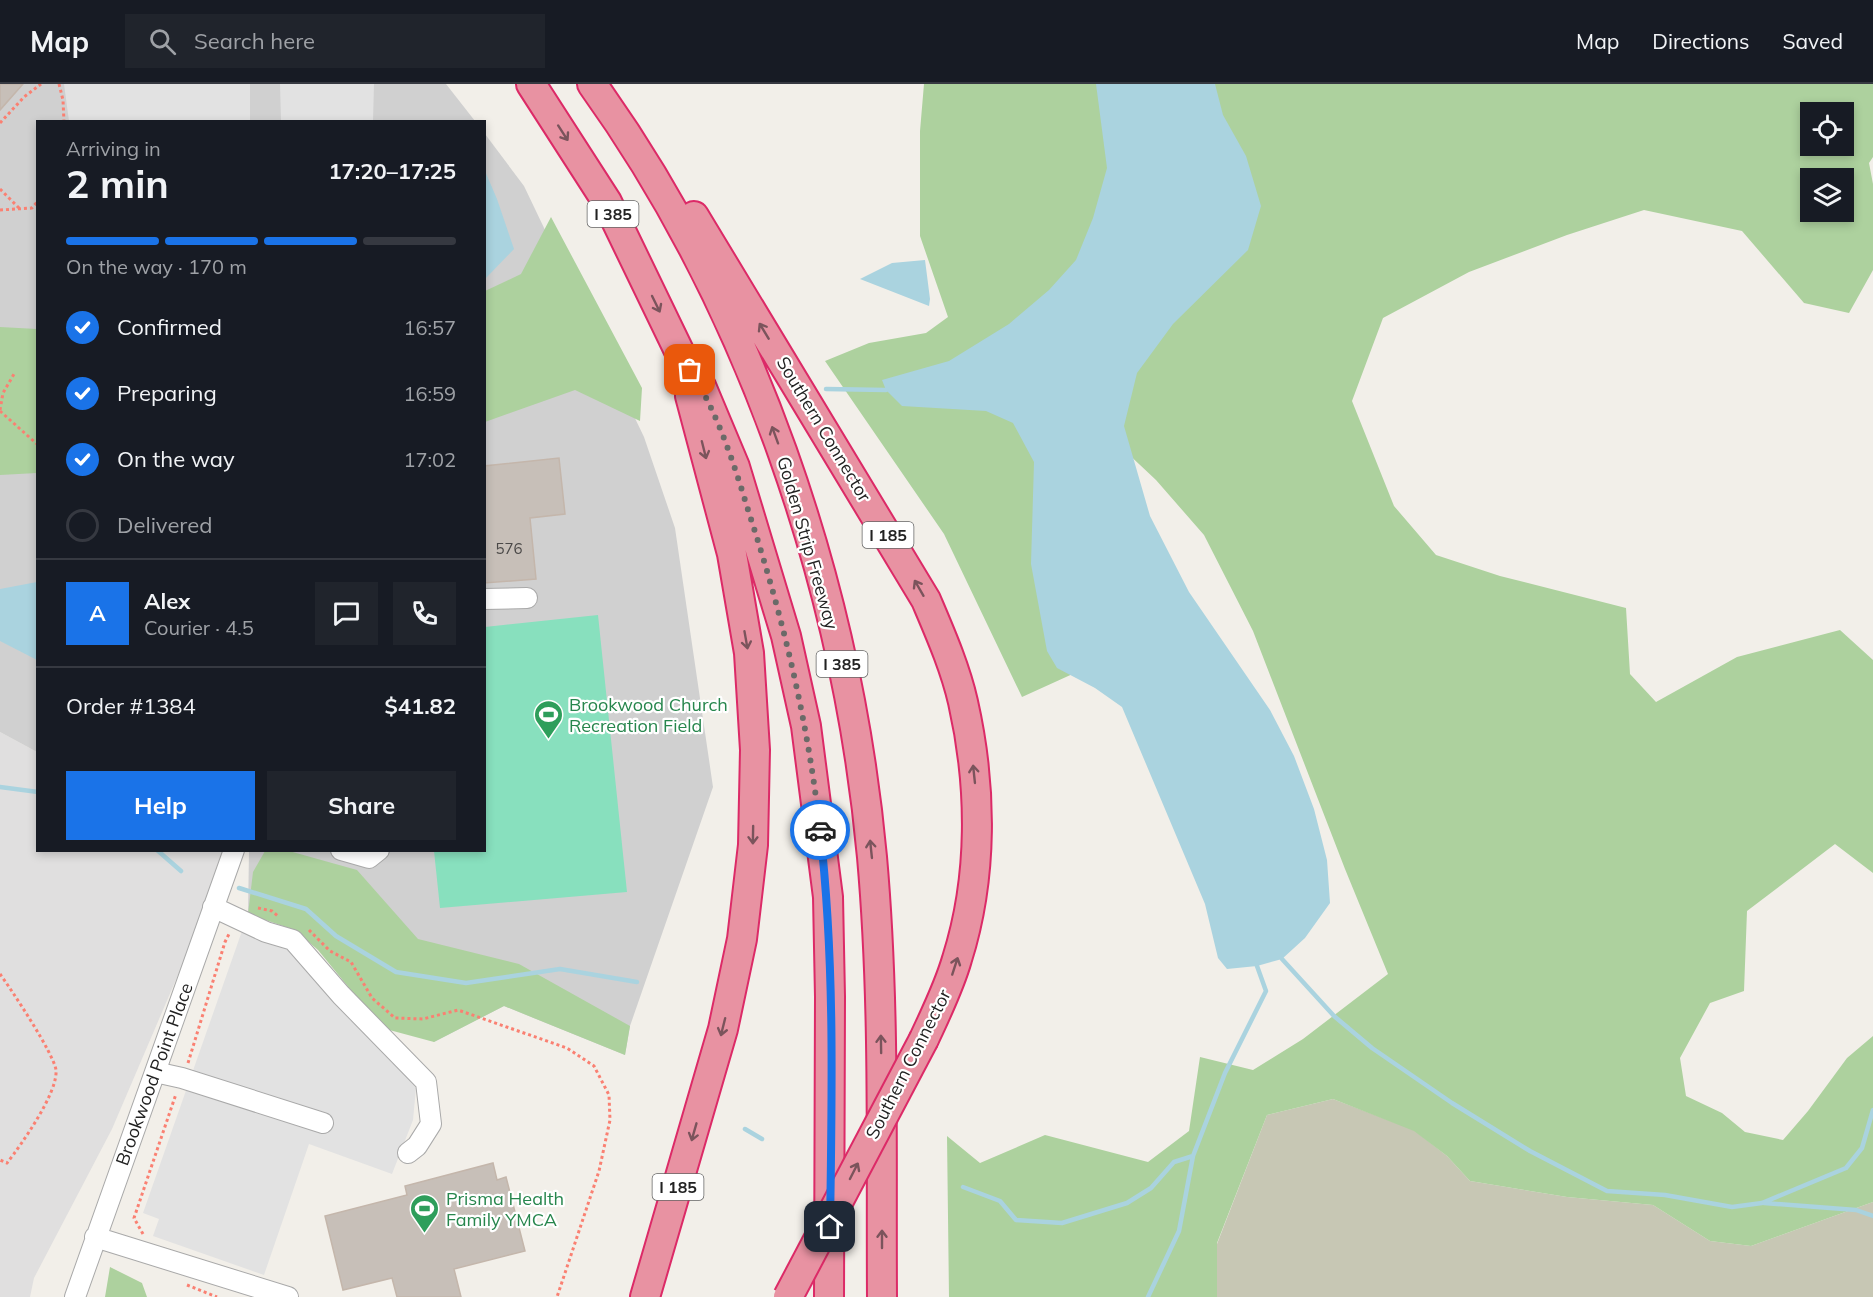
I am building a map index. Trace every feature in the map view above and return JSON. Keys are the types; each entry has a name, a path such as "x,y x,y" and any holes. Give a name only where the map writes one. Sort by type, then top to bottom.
{"highway":[{"name":"I 385","path":"531,84 607,202 680,353 701,386 735,467 786,636 806,726 828,897 831,997 829,1297"},
{"name":"Golden Strip Freeway","path":"592,84 674,216 712,288 755,382 795,494 824,590 845,676 862,774 879,958 882,1297"},
{"name":"Southern Connector","path":"608,84 719,257 926,600 948,651 963,701 971,749 976,793 976,864 973,891 958,956 924,1039 788,1297"},
{"name":"I 185","path":"645,1297 723,1029 742,939 753,845 755,750 748,652 732,554 680,353"}],"street":[{"path":"486,599 527,598"},
{"name":"Brookwood Point Place","path":"75,1297 233,852"},
{"path":"348,852 369,858 377,852"},
{"path":"213,907 266,932 293,940 348,1003 399,1052 426,1082 431,1124 417,1146 408,1153"},
{"path":"155,1072 182,1078 323,1123"},
{"path":"95,1237 143,1250 288,1297"}],"path":[{"path":"0,123 41,84"},
{"path":"59,84 63,100 64,120"},
{"path":"0,189 19,208"},
{"path":"0,210 32,208 36,203"},
{"path":"14,374 3,393 0,411 36,444"},
{"path":"0,974 37,1033 56,1070 41,1112 25,1141 7,1163 0,1160"},
{"path":"143,1250 144,1237 134,1218 159,1147"},
{"path":"178,1281 217,1297"}],"shaded area":[{"path":"0,84 446,84 474,120 36,120 36,751 0,732"},
{"path":"64,84 250,84 250,120 69,120"},
{"path":"280,84 374,84 373,120 281,120"},
{"path":"486,135 524,186 644,437 675,528 713,787 630,1026 625,1055 504,1006 434,1042 295,930 248,914 249,852 486,852"},
{"path":"0,732 36,751 36,852 231,852 112,1129 34,1278 30,1297 0,1297"},
{"path":"242,931 294,947 391,1054 416,1088 413,1120 392,1174 309,1144 264,1275 153,1236 159,1219 143,1213"},
{"path":"1333,1099 1414,1130 1447,1156 1470,1181 1567,1197 1653,1205 1710,1241 1751,1246 1873,1202 1873,1297 1217,1297 1217,1244 1267,1115"}],"green space":[{"path":"924,84 1873,84 1873,157 1869,163 1873,184 1873,270 1849,313 1804,303 1742,231 1644,210 1567,235 1469,272 1383,318 1352,401 1394,506 1436,555 1500,576 1626,608 1630,674 1656,702 1737,657 1840,630 1873,660 1873,873 1835,844 1747,911 1744,991 1710,1003 1680,1058 1686,1096 1722,1113 1745,1132 1783,1140 1808,1111 1847,1058 1873,1036 1873,1202 1751,1246 1710,1241 1653,1205 1567,1197 1470,1181 1447,1156 1414,1131 1333,1099 1267,1115 1217,1243 1217,1297 949,1297 947,1136 980,1163 1045,1135 1148,1162 1189,1131 1200,1057 1253,1070 1303,1039 1388,974 1253,631 1204,535 1156,480 1123,449 1099,662 1022,697 944,534 825,361 869,343 926,333 948,317 920,236 920,131"},
{"path":"551,217 642,388 640,421 575,390 486,422 486,291 521,274"},
{"path":"0,327 36,329 36,473 0,475"},
{"name":"Brookwood Church Recreation Field","path":"598,615 627,892 440,908 434,852 486,852 486,627"},
{"path":"264,852 293,852 357,870 418,939 519,964 630,1026 625,1055 504,1006 434,1042 382,1028 318,950 295,930 248,914 253,872"},
{"path":"110,1267 142,1283 147,1297 105,1297"}],"water":[{"path":"1096,84 1215,84 1223,115 1246,156 1261,206 1248,250 1173,324 1137,373 1124,426 1150,516 1189,592 1270,710 1294,756 1314,809 1327,860 1330,903 1305,938 1282,959 1257,966 1227,969 1218,958 1205,904 1122,707 1095,688 1057,668 1047,651 1031,564 1034,462 1013,423 986,411 902,406 886,390 882,380 949,361 1009,324 1049,290 1076,260 1093,218 1107,168"},
{"path":"486,173 497,199 514,249 486,278"},
{"path":"925,260 929,306 860,279 892,263"},
{"path":"36,582 36,659 0,641 0,589"}],"building":[{"path":"0,84 23,84 0,110"},
{"path":"559,458 565,514 530,518 536,579 486,583 486,466"},
{"name":"Prisma Health Family YMCA","path":"493,1163 497,1180 506,1177 525,1251 454,1269 461,1297 397,1297 392,1278 343,1290 325,1216 407,1195 405,1186"}],"waterway":[{"path":"826,389 886,390"},
{"path":"0,787 36,792"},
{"path":"159,852 181,871"},
{"path":"239,888 306,909 336,936 396,972 466,983 560,969 637,982"},
{"path":"1282,959 1334,1016 1372,1048 1452,1103 1530,1151 1607,1191 1665,1195 1732,1207 1762,1203 1846,1168 1862,1148 1873,1110"},
{"path":"1148,1297 1179,1231 1193,1156 1225,1073 1266,991 1257,966"},
{"path":"745,1129 762,1139"},
{"path":"963,1187 1000,1201 1016,1220 1062,1223 1127,1203 1151,1188 1174,1162 1193,1156"},
{"path":"1764,1203 1856,1210 1873,1216"}],"way so far":[{"path":"690,370 701,386 735,467 786,636 806,726 820,830"}],"place":[{"name":"Brookwood Church Recreation Field","path":"548,740"},
{"name":"Prisma Health Family YMCA","path":"425,1234"}],"route":[{"path":"820,830 828,897 831,997 830,1227"}]}
